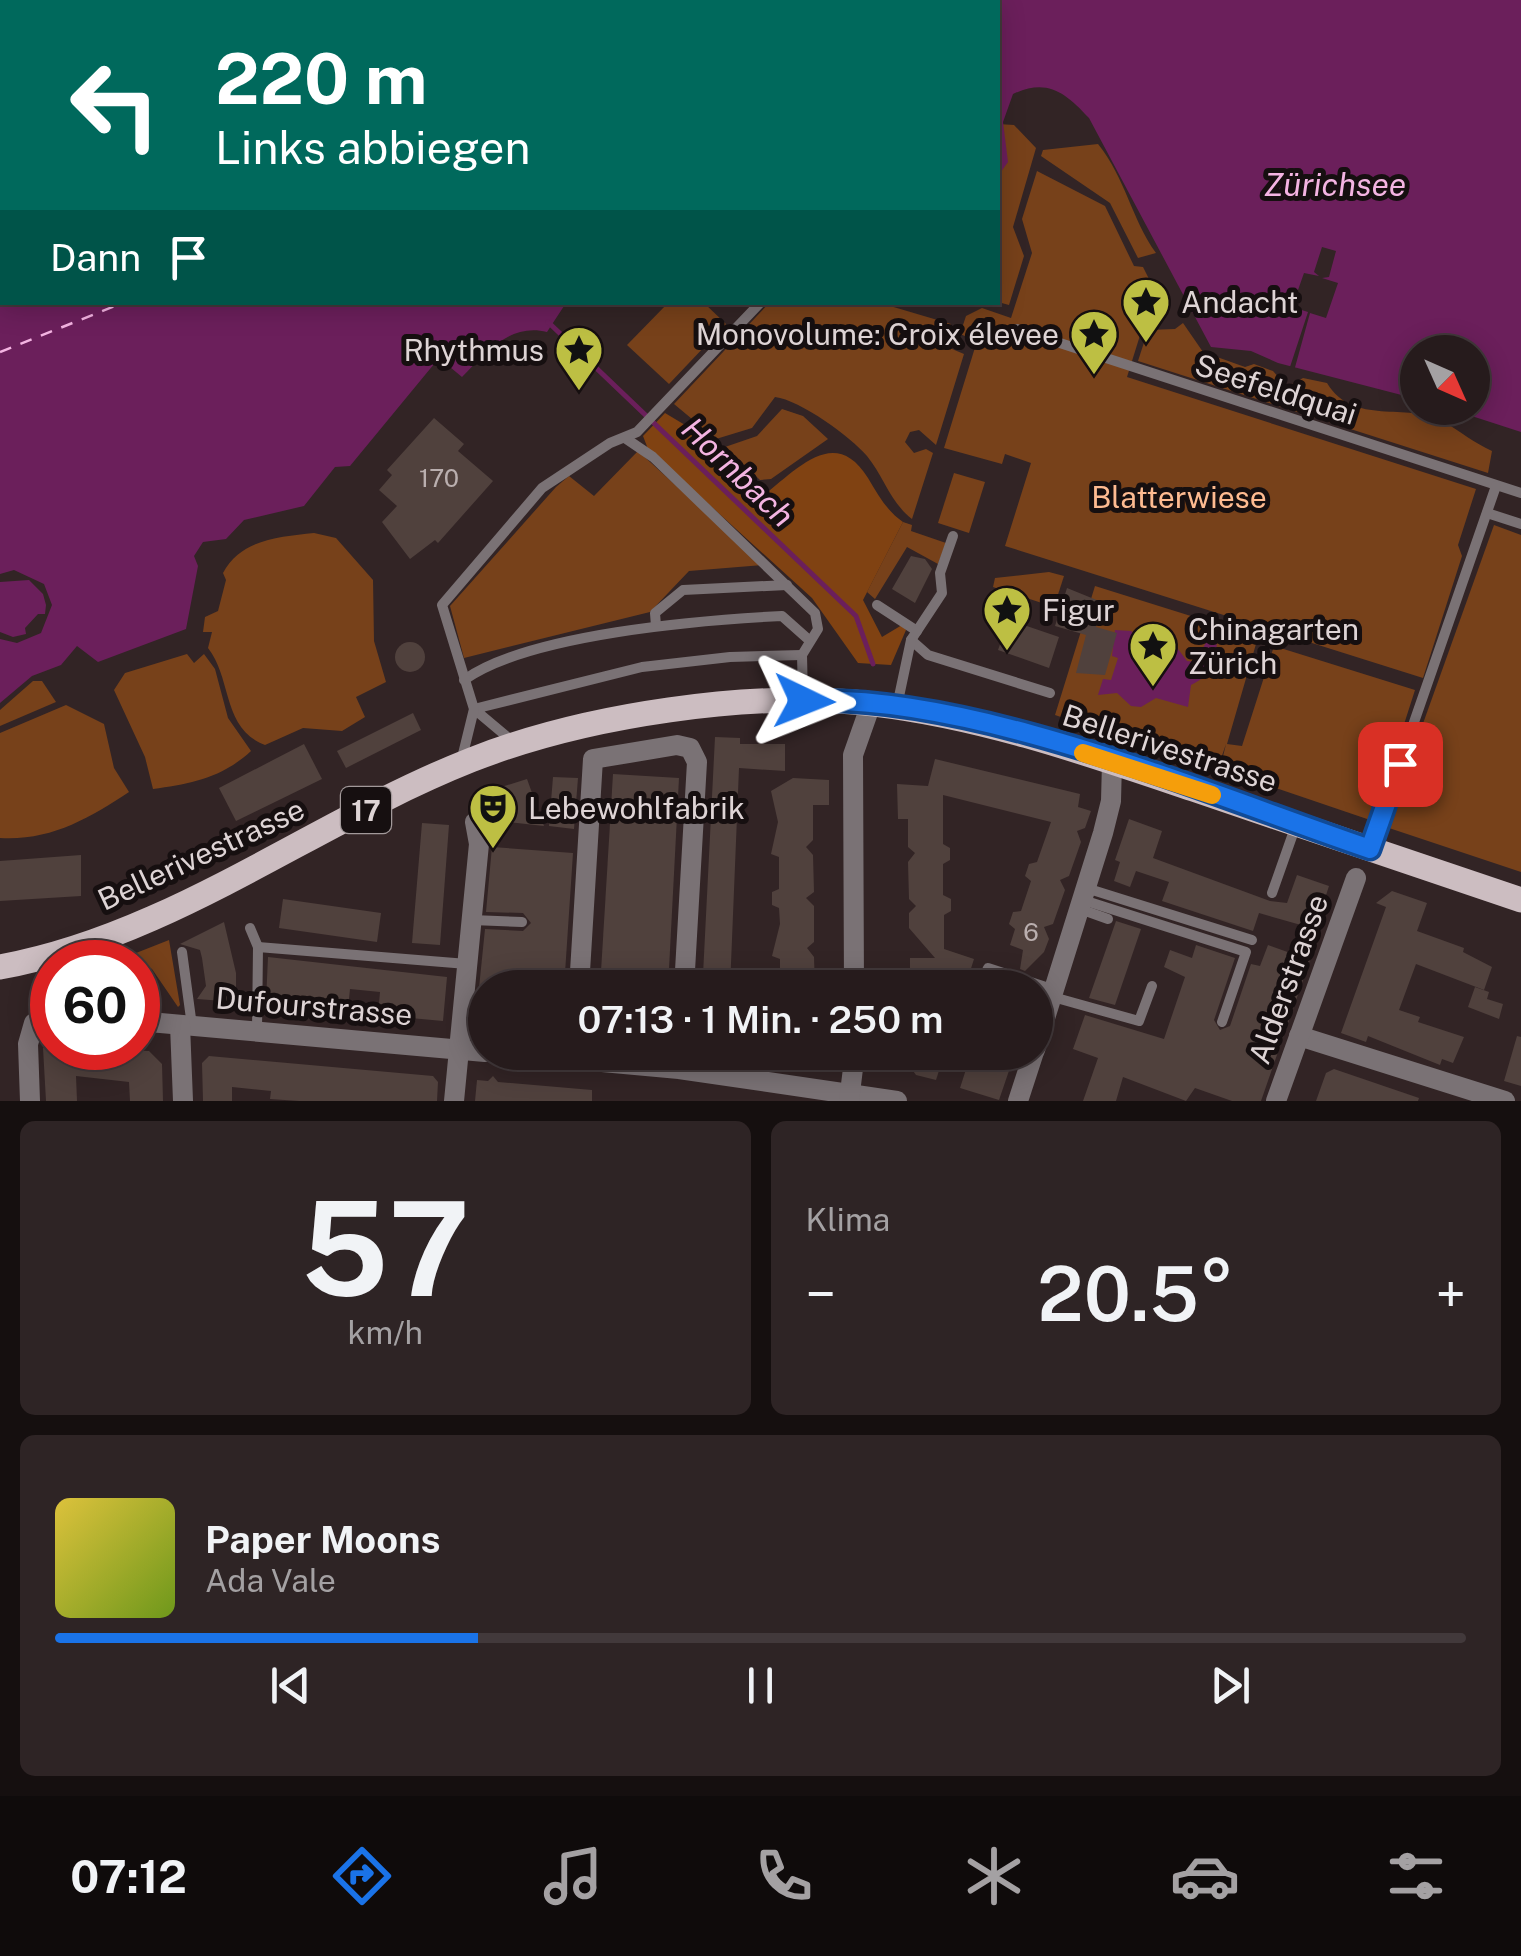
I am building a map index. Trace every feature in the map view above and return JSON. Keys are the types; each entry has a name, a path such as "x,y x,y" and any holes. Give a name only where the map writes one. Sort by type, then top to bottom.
{"main road":[{"name":"Bellerivestrasse","path":"96,940 162,913 460,764 516,744 699,707 804,701 884,705 977,723 1112,762 1521,900"},
{"name":"Bellerivestrasse","path":"0,967 30,962"}],"street":[{"path":"854,970 853,755 884,705"},
{"path":"580,970 594,759 677,745 690,748 697,762 685,970"},
{"path":"1053,997 1111,801 1112,762"},
{"path":"454,1101 479,844 475,822"},
{"name":"Alderstrasse","path":"1276,1101 1356,878"},
{"name":"Dufourstrasse","path":"160,1023 468,1051"},
{"path":"184,1101 186,1025"},
{"path":"1299,1036 1505,1101"},
{"path":"30,1037 30,1101"},
{"name":"Dufourstrasse","path":"722,1070 849,1097 897,1101"},
{"path":"849,1097 852,1070"},
{"path":"1018,1101 1028,1070"}],"lane":[{"path":"516,744 474,709 442,605 542,488 610,443 637,432 758,305"},
{"name":"Seefeldquai","path":"1018,329 1521,493"},
{"path":"625,438 653,458 818,618 818,629 802,654 804,701"},
{"path":"1370,849 1496,486"},
{"path":"1487,513 1521,524"},
{"path":"884,705 914,635 942,593 940,573 953,536"},
{"path":"656,626 656,613 682,590 788,585"},
{"path":"877,605 914,635 928,655 1050,692"},
{"path":"464,680 480,668 656,626 782,616 809,640"},
{"path":"474,709 642,667 730,656 802,654"},
{"path":"460,764 474,709"},
{"path":"1272,893 1296,824"},
{"path":"1082,899 1108,919"},
{"path":"1082,899 1252,940"},
{"path":"1082,899 1246,952 1222,1022"},
{"path":"472,920 522,922"},
{"path":"250,928 258,947 256,1030"},
{"path":"258,947 467,964"},
{"path":"182,952 186,1025"},
{"path":"1054,994 1139,1022 1152,986"}],"green space":[{"path":"1000,124 1014,125 1036,148 1013,227 1024,256 1009,305 1000,303"},
{"path":"1098,144 1156,253 1138,258 1110,203 1041,156 1043,150"},
{"name":"Blatterwiese","path":"1037,171 1105,206 1134,266 1143,267 1151,283 1144,289 1153,323 1142,329 1127,377 1476,489 1458,545 1462,556 1423,678 1005,546 1031,463 1005,454 1002,464 944,448 977,341 960,334 966,316 982,308 1011,318 1032,253 1022,219"},
{"path":"666,305 706,305 726,324 669,384 627,345"},
{"path":"767,305 887,305 951,324 945,346 964,354 936,445 919,430 910,432 905,442 914,453 926,449 933,453 912,519 859,448 798,405 775,397 752,428 716,439 674,404"},
{"path":"1183,323 1203,352 1245,367 1254,364 1273,371 1287,387 1303,378 1327,383 1351,405 1400,412 1400,425 1449,425 1492,451 1488,473 1138,361 1148,330 1175,329"},
{"path":"782,409 803,416 828,439 771,479 760,480 725,447 757,436"},
{"path":"638,451 763,565 689,571 650,612 464,658 450,606 569,476 594,496"},
{"path":"954,473 985,482 969,533 938,523"},
{"path":"903,522 912,525 911,531 946,543 938,564 907,547 875,599 867,592"},
{"path":"1494,525 1521,535 1521,872 1386,827"},
{"path":"314,533 336,538 373,580 374,641 386,682 356,697 365,717 342,731 303,728 265,745 251,737 234,715 216,660 208,648 212,632 203,632 205,617 218,611 226,580 223,573 240,553 262,542"},
{"path":"1049,572 1064,576 1054,607 993,587 995,578"},
{"path":"1095,586 1258,637 1227,744 1242,746 1274,646 1415,690 1373,821 1220,769 1226,744 1217,770 1055,715"},
{"path":"187,654 194,663 204,654 215,669 228,718 251,751 229,768 205,778 153,789 145,757 114,690 125,673"},
{"path":"33,681 42,681 56,702 0,726 0,710"},
{"path":"66,705 104,724 114,768 129,792 99,811 52,832 0,838 0,733"},
{"path":"169,940 178,1007 160,981 160,944"}],"shaded area":[{"path":"665,413 685,425 757,500 813,458 841,454 855,462 903,522 863,600 882,637 902,625 906,630 891,665 858,663 812,598 648,449 643,436"}],"water":[{"name":"Zürichsee","path":"1000,0 1521,0 1521,432 1490,422 1490,335 1400,335 1400,395 1278,363 1251,351 1211,347 1089,118 1055,90 1025,89 1013,94 1003,122 1008,162 1000,173"},
{"name":"Zürichsee","path":"0,305 565,305 547,332 533,330 510,336 462,377 439,358 350,466 335,467 304,506 244,520 226,539 203,542 194,556 198,566 186,629 98,662 77,646 61,665 32,676 0,703"},
{"path":"1215,624 1224,627 1217,643 1216,663 1213,670 1191,685 1188,707 1156,698 1141,707 1131,706 1117,693 1098,695 1103,679 1111,680 1118,658 1112,656 1115,630 1131,631 1153,648 1163,642 1175,645 1187,661 1196,662"}],"pier":[{"path":"1322,247 1336,251 1329,277 1322,278 1338,283 1326,318 1310,313 1294,371 1289,370 1308,312 1292,307 1304,273 1319,276 1314,272"},
{"path":"14,570 44,584 52,605 41,633 17,643 0,639 0,632 13,637 26,634 25,628 38,614 45,614 46,605 43,594 29,580 0,582 0,574"}],"building":[{"path":"434,418 464,444 458,451 493,481 438,543 435,540 410,559 382,522 397,506 379,490 392,475 387,470"},
{"path":"911,556 925,559 932,569 915,603 892,589"},
{"path":"1067,588 1104,603 1096,627 1117,633 1105,675 1076,673 1086,635 1055,626"},
{"path":"1018,623 1059,637 1049,668 998,650 1004,633 1014,636"},
{"path":"410,642 424,651 425,657 416,671 410,672 396,663 395,657 404,643"},
{"path":"413,713 421,730 346,768 337,751"},
{"path":"715,737 740,738 740,744 785,744 785,771 739,768 731,970 703,970"},
{"path":"304,744 322,779 236,821 219,788"},
{"path":"935,759 1080,794 1078,807 1091,811 1085,828 1077,831 1081,842 1069,876 1060,880 1065,890 1053,924 1044,927 1049,939 1044,952 1026,970 1020,969 1023,950 1010,945 1015,929 1009,924 1013,912 1021,911 1031,881 1025,876 1029,864 1037,862 1051,822 943,795 943,844 950,848 950,860 943,864 943,895 951,899 951,911 944,915 944,949 974,959 971,970 910,970 910,958 935,958 909,928 909,913 916,906 909,899 908,862 915,853 908,847 908,819 898,819 897,784 928,786"},
{"path":"613,774 679,778 669,970 601,970"},
{"path":"553,777 578,778 574,829 549,826"},
{"path":"793,778 829,780 829,805 813,805 813,840 806,847 813,855 814,892 806,898 814,906 814,942 807,948 814,957 814,970 780,970 780,959 772,956 780,924 779,908 772,905 772,892 779,889 779,857 771,854 778,822 771,791"},
{"path":"527,779 544,826 489,820 482,810 503,809 495,789"},
{"path":"1129,819 1162,831 1153,858 1270,901 1287,903 1297,875 1329,886 1315,929 1259,913 1253,931 1162,901 1169,882 1136,871 1130,887 1114,881 1120,862 1115,860"},
{"path":"422,823 449,825 440,945 412,943"},
{"path":"492,847 573,853 565,970 481,970 485,929 523,931 531,923 523,913 486,912"},
{"path":"81,855 81,896 0,901 0,861"},
{"path":"1392,891 1427,903 1417,931 1464,948 1463,952 1492,967 1484,990 1416,964 1399,1010 1420,1017 1418,1022 1464,1037 1453,1063 1442,1059 1440,1065 1368,1036 1366,1042 1341,1033 1386,907 1376,903"},
{"path":"283,899 381,913 377,942 279,928"},
{"path":"1116,921 1141,929 1115,1005 1089,998"},
{"path":"224,922 236,973 236,1002 197,999 206,986 200,950 180,944"},
{"path":"1196,945 1235,958 1214,1020 1220,1030 1230,1026 1251,964 1260,966 1268,945 1310,960 1261,1101 1232,1101 1195,1088 1186,1101 1123,1077 1116,1101 1083,1101 1098,1058 1073,1049 1085,1015 1164,1039 1185,977 1164,967 1170,950 1192,958"},
{"path":"268,957 447,977 443,1021 378,1015 380,992 350,989 348,1009 266,1001"},
{"path":"1475,987 1489,992 1487,999 1503,1004 1499,1019 1468,1007"},
{"path":"1517,1036 1521,1037 1521,1086 1504,1081"},
{"path":"209,1056 433,1076 438,1082 437,1101 299,1101 270,1099 271,1091 232,1087 232,1101 203,1101 202,1063"},
{"path":"162,1064 163,1101 130,1101 129,1082 76,1076 77,1101 46,1101 44,1070 160,1070"},
{"path":"1334,1069 1419,1098 1418,1101 1316,1101 1326,1073"},
{"path":"912,1070 939,1070 936,1080 916,1075"},
{"path":"966,1070 1009,1070 999,1100 960,1088"},
{"path":"493,1076 498,1082 592,1090 592,1101 475,1101 477,1080 488,1081"}],"waterway":[{"name":"Hornbach","path":"548,322 856,616 873,664"}],"ferry route":[{"path":"0,352 118,305"}],"slow traffic":[{"path":"1083,753 1212,795"}],"place":[{"name":"Andacht","path":"1146,344"},
{"name":"Monovolume: Croix élevee","path":"1094,376"},
{"name":"Rhythmus","path":"579,392"},
{"name":"Figur","path":"1007,652"},
{"name":"Chinagarten Zürich","path":"1153,688"},
{"name":"Lebewohlfabrik","path":"493,850"}],"route":[{"path":"804,701 897,707 1034,737 1370,849 1400,764"}]}
